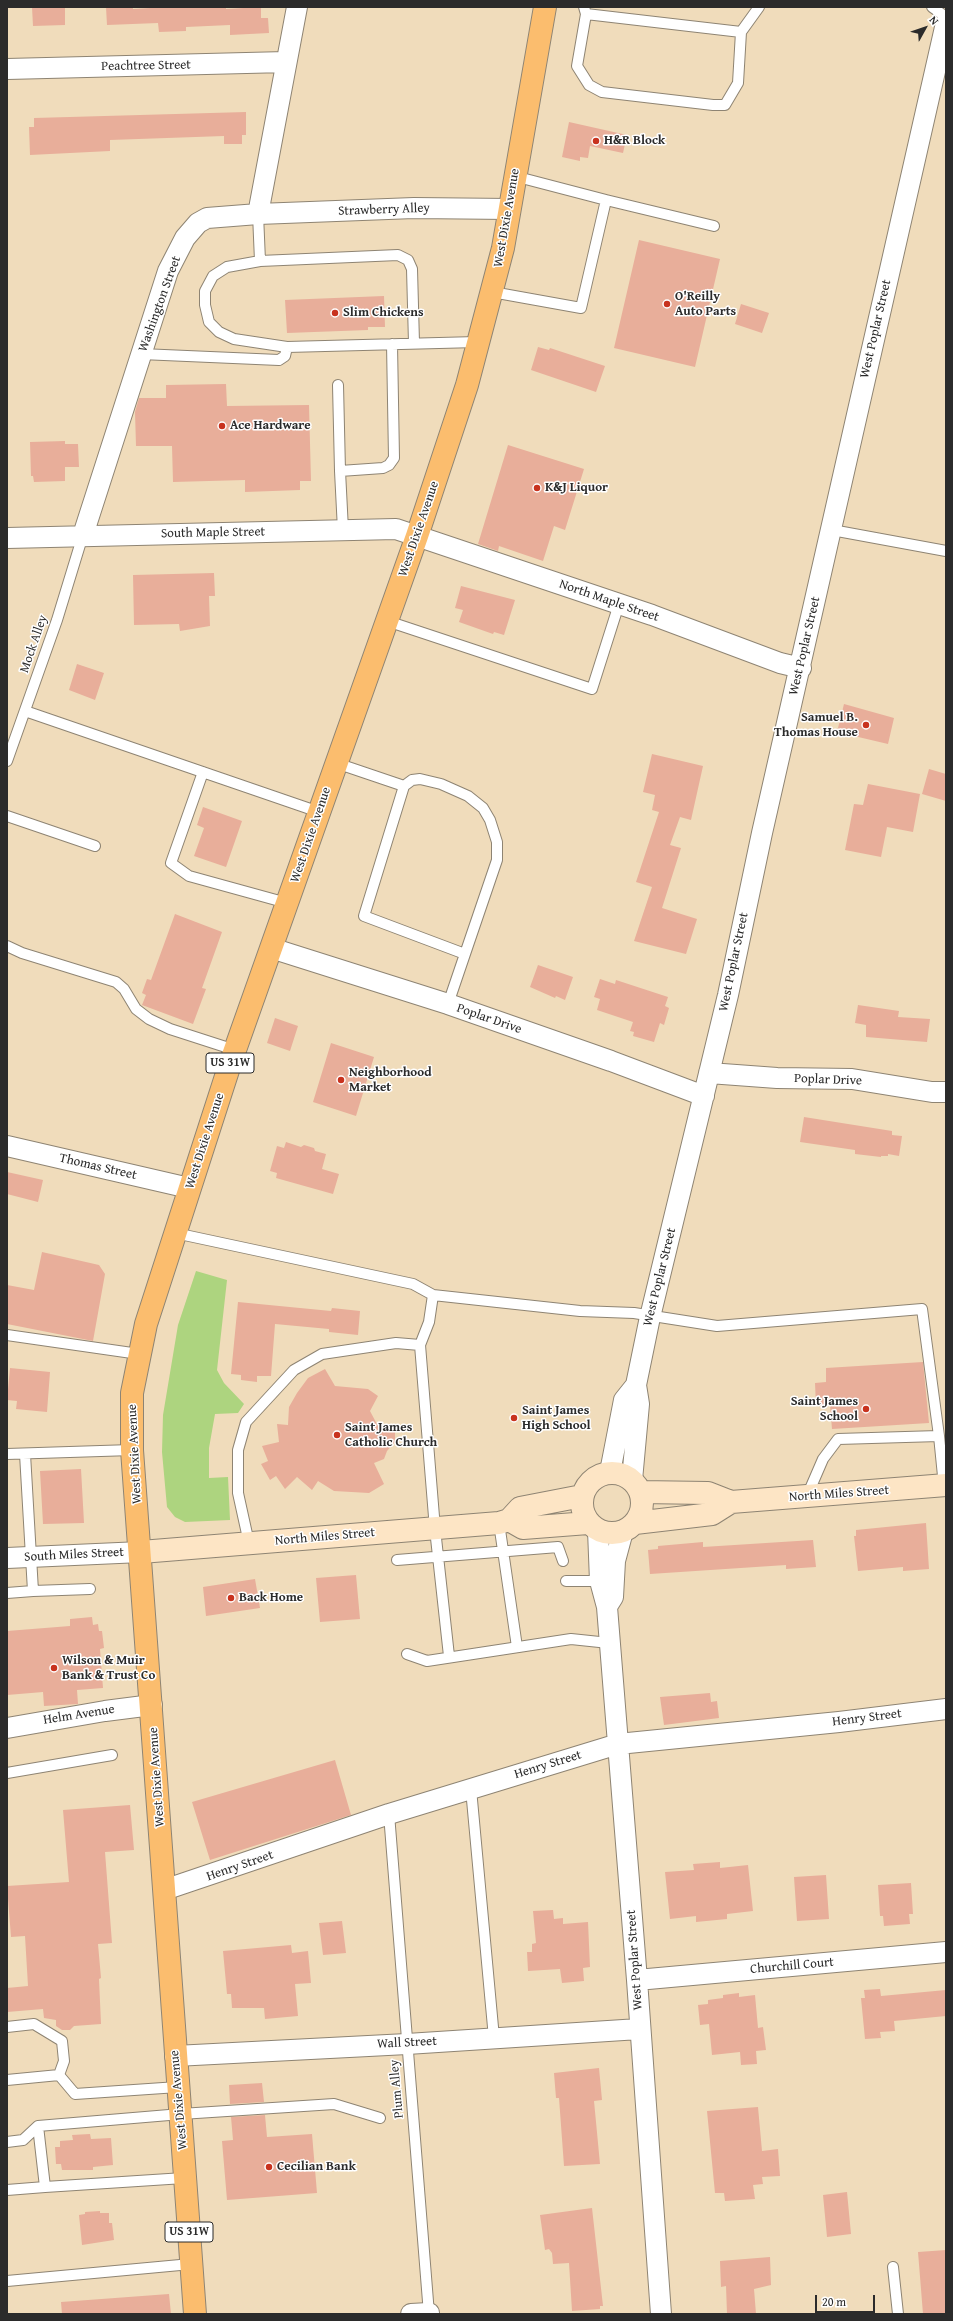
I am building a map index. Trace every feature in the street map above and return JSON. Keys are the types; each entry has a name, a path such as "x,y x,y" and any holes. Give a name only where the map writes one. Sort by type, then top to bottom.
{"main road":[{"name":"West Dixie Avenue","path":"195,2314 184,2178 181,2114 175,2056 141,1552 132,1450 132,1393 146,1324 189,1188 235,1050 417,536 467,385 477,342 492,292 510,209 514,176 545,7"},
{"path":"610,1472 619,1474 636,1486 642,1511 629,1527 614,1534 593,1526 584,1514 582,1496 586,1487 592,1480 610,1472"},
{"name":"North Miles Street","path":"636,1486 708,1493 732,1502 945,1486"},
{"path":"504,1521 520,1508 582,1496"},
{"name":"North Miles Street","path":"629,1527 712,1514 732,1502"},
{"name":"North Miles Street","path":"141,1552 435,1529 504,1521 523,1528 593,1526"}],"street":[{"path":"258,214 297,7"},
{"name":"West Poplar Street","path":"636,1486 639,1404 636,1385 650,1317 704,1096 946,23"},
{"name":"Peachtree Street","path":"7,69 286,62"},
{"name":"Strawberry Alley","path":"258,214 414,208 510,209"},
{"name":"Washington Street","path":"84,535 168,271 190,230 206,218 258,214"},
{"name":"South Maple Street","path":"7,538 84,535 396,529 417,536"},
{"name":"North Maple Street","path":"417,536 619,604 780,663 801,668"},
{"name":"Poplar Drive","path":"271,948 448,1004 611,1061 704,1096"},
{"name":"Poplar Drive","path":"709,1073 777,1078 852,1079 932,1092 946,1092"},
{"name":"Thomas Street","path":"7,1146 189,1188"},
{"name":"West Poplar Street","path":"610,1472 624,1400 636,1385"},
{"name":"West Poplar Street","path":"593,1526 600,1581 607,1607 637,1980 639,2029 661,2314"},
{"name":"West Poplar Street","path":"607,1607 612,1597 615,1560 629,1527"},
{"name":"South Miles Street","path":"7,1558 141,1552"},
{"name":"Helm Avenue","path":"7,1728 105,1710 152,1705"},
{"name":"Henry Street","path":"164,1890 389,1814 618,1744 839,1722 946,1709"},
{"name":"Churchill Court","path":"637,1980 946,1952"},
{"name":"Wall Street","path":"175,2056 407,2044 639,2029"}],"lane":[{"path":"741,32 585,10 577,66 589,84 602,92 725,105 738,83 741,32 759,7"},
{"path":"932,7 946,18"},
{"path":"514,176 714,226"},
{"path":"492,292 581,308 606,200"},
{"path":"258,214 260,261"},
{"path":"414,343 412,269 408,260 398,256 260,261 227,267 213,276 205,291 205,305 209,322 218,332 234,339 287,347 477,342"},
{"path":"340,471 383,468 389,465 394,458 392,344"},
{"path":"141,354 279,360 285,356 287,347"},
{"path":"338,385 340,471 344,530"},
{"path":"832,530 946,551"},
{"name":"Mock Alley","path":"7,761 57,620 84,535"},
{"path":"387,621 592,689 619,604"},
{"path":"25,711 319,812"},
{"path":"336,763 404,786"},
{"path":"203,772 171,864 189,876 287,903"},
{"path":"448,1004 497,860 496,842 490,820 483,808 468,796 441,784 420,778 412,780 404,786 364,916 465,954"},
{"path":"7,816 95,846"},
{"path":"7,946 22,953 116,982 124,989 136,1009 149,1019 170,1029 235,1050"},
{"path":"175,1233 413,1284 433,1295 580,1311 634,1313 650,1317 717,1326 922,1309 945,1486"},
{"path":"433,1295 429,1322 420,1345 435,1529 450,1656"},
{"path":"7,1335 139,1354"},
{"path":"249,1543 238,1492 238,1450 246,1422 294,1370 322,1354 396,1344 420,1345"},
{"path":"807,1496 822,1459 838,1439 939,1436"},
{"path":"7,1454 132,1450"},
{"path":"25,1454 33,1591"},
{"path":"504,1521 504,1551 516,1647"},
{"path":"397,1560 558,1547 563,1562"},
{"path":"566,1581 600,1581"},
{"path":"7,1593 90,1588"},
{"path":"407,1654 427,1661 450,1656 571,1639 609,1643"},
{"path":"7,1774 112,1755"},
{"path":"471,1789 494,2038"},
{"name":"Plum Alley","path":"389,1814 407,2044 423,2314"},
{"path":"7,2027 34,2024 62,2042 64,2061 59,2075"},
{"path":"7,2080 59,2075"},
{"path":"59,2075 75,2094 178,2087"},
{"path":"7,2142 23,2140 38,2126 181,2114 334,2104 380,2118"},
{"path":"38,2126 45,2187"},
{"path":"7,2190 184,2178"},
{"path":"7,2281 191,2264"},
{"path":"893,2267 898,2314"}],"green space":[{"path":"196,1271 227,1280 217,1370 224,1383 244,1404 238,1413 215,1414 209,1448 209,1478 228,1477 230,1520 185,1522 175,1517 167,1507 162,1452 163,1415 178,1325"}],"building":[{"path":"32,7 65,7 65,25 33,26"},
{"path":"106,7 133,7 133,9 167,7 226,7 226,9 261,7 261,18 268,18 269,33 230,35 230,25 186,27 186,31 159,32 158,23 107,25"},
{"path":"246,112 246,135 242,135 242,144 224,144 224,136 110,140 110,151 30,155 29,127 34,127 34,118"},
{"name":"H&R Block","path":"569,122 627,135 623,153 590,146 588,158 580,157 580,161 562,157"},
{"name":"O'Reilly Auto Parts","path":"639,240 720,259 695,367 614,348"},
{"name":"Slim Chickens","path":"384,296 385,327 368,327 368,330 287,333 285,300"},
{"path":"741,304 769,313 762,333 735,324"},
{"path":"538,347 549,350 550,348 605,366 596,392 531,370"},
{"name":"Ace Hardware","path":"226,384 227,406 309,405 311,481 300,481 300,490 245,492 245,480 173,482 172,446 136,446 135,412 139,398 166,398 166,385"},
{"path":"65,441 65,444 78,444 79,467 65,467 65,481 34,482 33,476 31,476 30,442"},
{"name":"K&J Liquor","path":"508,445 584,469 565,530 554,526 543,561 499,546 498,551 478,544"},
{"path":"214,573 215,596 209,596 210,626 180,631 179,624 134,625 133,575"},
{"path":"461,586 515,600 504,635 494,632 493,634 459,622 463,610 455,608"},
{"path":"77,664 104,673 95,700 69,690"},
{"name":"Samuel B. Thomas House","path":"844,704 894,718 888,744 837,732"},
{"path":"652,754 703,766 691,820 680,817 670,845 681,848 662,908 697,919 686,954 634,941 652,887 636,882 659,812 652,810 655,795 643,792"},
{"path":"929,769 946,774 946,801 922,794"},
{"path":"868,784 920,794 913,832 887,827 881,857 845,850 854,804 863,805"},
{"path":"203,807 242,821 226,867 194,856 204,828 197,825"},
{"path":"175,914 222,932 202,988 206,989 193,1024 142,1005 146,995 142,993 147,979 151,980"},
{"path":"538,965 573,977 565,1000 556,996 555,998 530,987"},
{"path":"600,979 615,984 616,980 668,997 665,1006 669,1008 664,1025 660,1023 654,1042 633,1036 634,1032 630,1031 633,1022 597,1010 600,999 594,997"},
{"path":"858,1005 899,1011 898,1017 930,1019 927,1042 866,1037 866,1025 855,1023"},
{"path":"275,1018 298,1026 290,1051 267,1043"},
{"path":"331,1043 374,1057 356,1116 313,1102"},
{"path":"804,1117 892,1131 892,1135 902,1136 899,1156 888,1154 888,1156 881,1157 855,1154 855,1150 800,1142"},
{"path":"286,1142 301,1147 304,1145 314,1148 315,1151 326,1154 322,1169 339,1174 333,1194 276,1178 277,1173 270,1171 277,1146 284,1148"},
{"path":"7,1172 43,1180 38,1202 7,1194"},
{"path":"42,1252 99,1265 105,1274 93,1341 7,1324 7,1285 34,1290"},
{"path":"238,1302 331,1311 332,1308 360,1311 358,1335 329,1332 329,1329 275,1324 271,1376 257,1376 257,1382 241,1380 241,1375 231,1374"},
{"path":"923,1362 929,1423 832,1429 830,1405 816,1406 815,1383 826,1382 826,1368"},
{"path":"10,1368 50,1372 47,1412 16,1409 17,1401 7,1400"},
{"name":"Saint James Catholic Church","path":"325,1369 335,1386 368,1389 378,1396 370,1411 379,1428 395,1429 395,1442 387,1451 384,1459 374,1463 384,1484 369,1493 334,1491 318,1481 312,1490 297,1477 285,1489 276,1476 270,1480 261,1464 268,1461 262,1446 279,1442 277,1424 288,1425 289,1407 297,1393 308,1378"},
{"path":"81,1469 84,1523 43,1524 40,1471"},
{"path":"926,1523 929,1569 903,1571 903,1567 858,1571 854,1536 856,1536 856,1530"},
{"path":"813,1540 816,1567 786,1569 786,1565 650,1574 648,1550 658,1549 658,1546 703,1542 703,1547"},
{"path":"356,1575 360,1619 320,1622 316,1578"},
{"name":"Back Home","path":"255,1579 260,1608 206,1616 203,1587"},
{"name":"Wilson & Muir Bank & Trust Co","path":"92,1617 93,1625 98,1624 99,1631 102,1631 104,1648 100,1649 103,1688 77,1690 78,1704 44,1706 43,1692 7,1695 7,1631 70,1626 70,1619"},
{"path":"710,1693 711,1702 717,1701 719,1718 664,1725 660,1697"},
{"path":"335,1760 351,1815 210,1860 192,1802"},
{"path":"130,1805 134,1850 105,1852 112,1943 98,1944 101,1978 99,1979 101,2024 74,2026 70,2030 62,2030 56,2026 56,2020 44,2018 43,2009 7,2012 7,1988 28,1986 25,1936 11,1937 7,1886 69,1882 63,1810"},
{"path":"720,1862 720,1868 748,1865 753,1911 727,1914 727,1919 696,1922 696,1916 670,1919 665,1872 694,1870 693,1864"},
{"path":"826,1875 829,1919 797,1921 794,1877"},
{"path":"911,1883 913,1914 909,1914 910,1924 884,1926 883,1916 880,1916 878,1885"},
{"path":"553,1910 554,1919 563,1918 563,1924 588,1922 590,1967 583,1968 584,1981 562,1983 560,1969 528,1971 527,1952 532,1952 532,1944 536,1943 533,1911"},
{"path":"342,1921 346,1953 323,1955 319,1923"},
{"path":"291,1945 292,1953 308,1951 311,1983 295,1984 298,2016 265,2019 264,2008 232,2008 231,1994 227,1994 223,1951"},
{"path":"880,1989 881,1996 946,1990 946,2016 894,2021 895,2031 880,2032 881,2038 865,2039 861,1998 865,1998 864,1990"},
{"path":"739,1993 739,1997 755,1995 758,2028 763,2027 766,2050 756,2051 757,2064 741,2065 740,2052 712,2055 709,2024 700,2025 698,2005 708,2004 708,2000 723,1998 723,1995"},
{"path":"599,2068 602,2100 594,2101 600,2164 564,2166 559,2098 556,2098 554,2073"},
{"path":"262,2083 264,2102 230,2104 229,2085"},
{"path":"758,2107 762,2151 778,2149 780,2176 762,2177 763,2184 753,2185 755,2199 725,2201 724,2193 715,2193 707,2111"},
{"name":"Cecilian Bank","path":"265,2115 267,2137 312,2134 317,2193 227,2200 222,2141 233,2140 231,2117"},
{"path":"90,2134 91,2139 111,2138 113,2165 93,2167 93,2170 62,2170 61,2164 56,2164 55,2147 60,2147 60,2141 73,2140 72,2135"},
{"path":"847,2192 851,2234 827,2237 823,2195"},
{"path":"592,2208 603,2306 600,2306 600,2309 572,2311 569,2263 553,2264 552,2253 549,2249 545,2250 540,2215"},
{"path":"100,2211 100,2213 109,2213 109,2223 112,2223 114,2240 82,2245 79,2215 85,2214 85,2212"},
{"path":"946,2250 946,2314 923,2314 918,2252"},
{"path":"770,2257 771,2285 754,2289 756,2314 727,2314 726,2286 721,2287 720,2261"},
{"path":"169,2294 171,2314 62,2314 61,2302"}],"place":[{"name":"H&R Block","path":"596,141"},
{"name":"O'Reilly Auto Parts","path":"667,304"},
{"name":"Slim Chickens","path":"335,313"},
{"name":"Ace Hardware","path":"222,426"},
{"name":"K&J Liquor","path":"537,488"},
{"name":"Samuel B. Thomas House","path":"866,725"},
{"name":"Neighborhood Market","path":"341,1080"},
{"name":"Saint James School","path":"866,1409"},
{"name":"Saint James High School","path":"514,1418"},
{"name":"Saint James Catholic Church","path":"337,1435"},
{"name":"Back Home","path":"231,1598"},
{"name":"Wilson & Muir Bank & Trust Co","path":"54,1668"},
{"name":"Cecilian Bank","path":"269,2167"}]}
